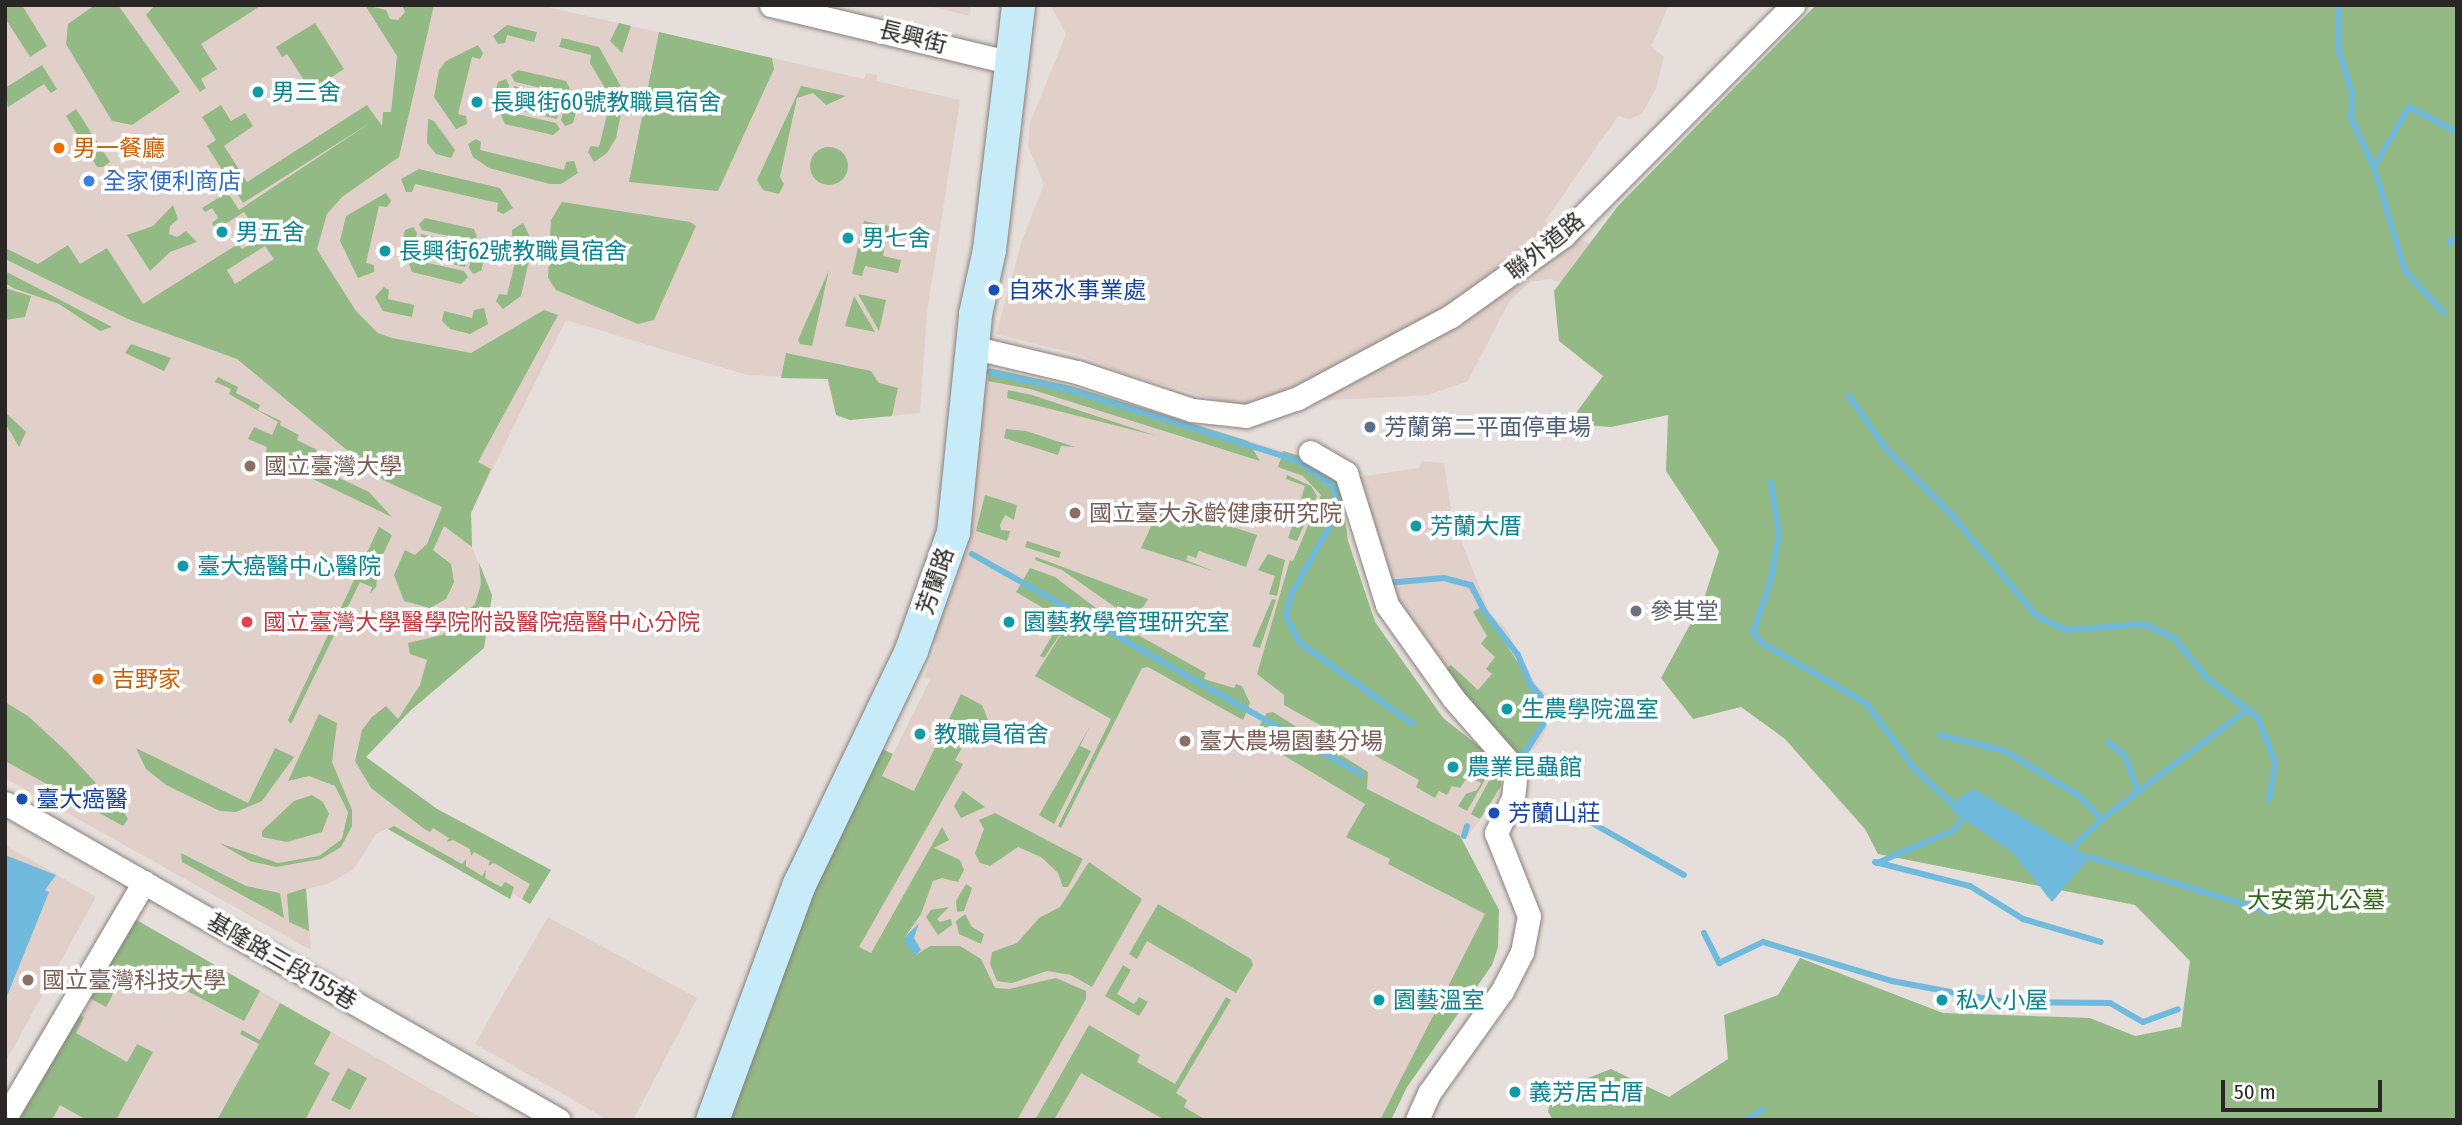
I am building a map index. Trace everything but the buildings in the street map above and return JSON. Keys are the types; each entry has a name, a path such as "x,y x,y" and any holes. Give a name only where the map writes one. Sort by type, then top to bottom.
{"street":[{"name":"長興街","path":"771,5 1013,63"},
{"name":"芳蘭路","path":"712,1120 799,884 912,650 953,532 971,347 1013,63 1018,5"},
{"name":"聯外道路","path":"971,347 1077,372 1192,410 1246,416 1341,378 1451,316 1563,236 1793,5"},
{"path":"1310,452 1346,473 1387,605 1453,698 1516,770 1513,798 1496,833 1528,916 1522,952 1502,991 1429,1093 1417,1120"},
{"name":"基隆路三段155巷","path":"5,803 558,1120"},
{"path":"5,1118 144,883"}],"shaded area":[{"name":"國立臺灣大學","path":"5,5 539,5 864,79 866,73 877,75 876,81 960,100 927,313 920,413 850,420 836,415 827,379 747,375 566,320 471,513 472,547 492,595 484,648 411,710 366,757 437,809 551,870 530,904 513,894 510,899 387,829 376,834 353,870 327,884 306,889 311,950 5,778"},
{"path":"925,5 971,5 970,16"},
{"path":"1050,5 1669,5 1651,46 1664,57 1656,88 1642,114 1629,119 1618,116 1545,221 1592,245 1565,284 1550,279 1530,282 1509,302 1468,381 1428,395 1235,405 1124,373 1080,355 996,334 1022,240 1044,184 1028,146 1030,123 1066,34"},
{"name":"臺大農場園藝分場","path":"989,368 1071,386 1303,457 1321,469 1341,486 1341,512 1364,596 1387,642 1452,728 1502,764 1497,796 1468,836 1460,836 1499,910 1498,947 1492,965 1407,1087 1391,1120 737,1120 882,776 930,680 924,677 937,645 932,642 965,540 984,372"},
{"path":"1422,461 1444,463 1452,517 1490,614 1505,627 1536,685 1557,703 1541,741 1521,761 1404,622 1357,477 1419,468"},
{"name":"國立臺灣科技大學","path":"5,845 96,897 5,1063"},
{"path":"548,917 697,998 633,1120 608,1120 475,1044"},
{"path":"133,918 485,1120 17,1120"}],"green space":[{"path":"5,5 22,5 47,46 30,57 5,18"},
{"path":"95,5 118,5 180,92 132,125 112,121 66,44 68,24"},
{"path":"155,5 262,5 201,44 217,69 201,79 206,88 200,92 146,15"},
{"path":"365,5 386,10 390,19 398,20 405,12 402,5 434,5 399,157 342,197 327,214 317,249 321,256 356,311 378,333 392,338 471,353 544,310 558,315 478,462 491,469 471,513 472,547 444,526 433,550 451,564 454,582 446,599 430,608 404,601 394,575 405,550 415,555 427,544 442,507 383,480 237,359 130,320 5,259 5,248 38,264 68,245 80,264 107,248 143,304 238,244 242,249 261,238 244,212 216,230 212,223 218,218 212,208 205,212 202,208 223,195 230,196 239,210 373,121 243,203 207,146 216,140 202,117 221,105 231,121 245,113 253,126 224,146 247,182 367,105 382,126 383,112 391,112 397,56","holes":["265,246 274,259 235,284 227,270"]},
{"name":"大安第九公墓","path":"1816,5 2457,5 2457,1120 1553,1120 1548,1112 1553,1085 1570,1085 1611,1069 1669,1097 1728,1059 1724,1015 1778,995 1800,958 1943,1013 2090,1018 2135,1036 2181,1027 2190,961 2135,905 1878,854 1865,829 1785,739 1741,707 1693,719 1661,678 1704,599 1719,551 1666,471 1668,415 1611,427 1568,424 1603,376 1559,341 1554,291 1618,206"},
{"path":"315,23 344,69 305,94 299,84 304,80 287,54 282,57 276,47"},
{"path":"619,23 631,26 622,53 610,41"},
{"path":"507,25 537,32 534,42 507,35 505,43 498,44 493,36"},
{"path":"659,32 772,58 774,69 718,191 629,182"},
{"path":"562,38 599,47 625,94 616,138 607,153 594,162 588,152 591,146 599,147 613,90 605,88 590,63 591,55 559,47"},
{"path":"478,45 483,53 480,59 472,57 458,114 466,116 467,124 456,129 434,97 439,70 446,61"},
{"path":"42,65 57,89 51,93 44,84 8,107 5,88"},
{"path":"518,70 566,81 570,89 564,93 515,82 511,75"},
{"path":"506,79 509,85 504,107 498,110 492,104 498,82"},
{"path":"514,86 562,97 557,119 509,108"},
{"path":"801,86 846,96 826,105 813,93 797,98 780,177 784,184 779,194 763,190 757,180"},
{"path":"573,94 579,101 573,123 565,126 561,120 567,98"},
{"path":"76,109 110,162 103,167 97,167 66,116"},
{"path":"508,112 556,123 560,129 553,135 505,124 501,115"},
{"path":"428,119 434,121 455,150 451,158 436,154 427,143"},
{"path":"476,139 481,142 480,150 564,170 566,162 574,161 578,173 561,184 550,184 489,168 473,157 468,144"},
{"path":"829,147 843,152 848,166 843,180 829,185 815,180 810,166 815,152"},
{"path":"419,169 500,188 513,208 503,214 497,211 498,203 415,184 412,192 406,192 401,179"},
{"path":"386,193 391,201 387,207 379,206 366,263 374,265 374,272 358,278 340,241 346,216"},
{"path":"562,202 690,222 696,226 654,320 638,324 556,290 548,278 551,220"},
{"path":"173,205 178,219 170,226 169,234 177,237 186,231 197,242 170,252 150,271 127,235 153,226"},
{"path":"425,218 474,229 477,237 471,241 422,230 419,224"},
{"path":"864,221 889,226 883,256 901,260 898,273 865,266 862,276 852,274"},
{"path":"523,223 533,243 521,296 503,309 496,301 499,294 507,295 521,238 512,236 512,230"},
{"path":"413,227 417,233 412,255 406,259 400,252 405,230"},
{"path":"421,234 470,245 465,267 416,256"},
{"path":"480,242 487,249 481,271 473,274 469,268 474,246"},
{"path":"415,260 464,271 468,277 461,284 412,272 409,264"},
{"path":"829,270 812,346 800,344 798,340"},
{"path":"5,271 112,327 100,331 59,304 13,288 5,283"},
{"path":"384,287 389,290 388,299 414,305 412,317 383,311 375,297"},
{"path":"5,288 31,296 25,317 5,320"},
{"path":"858,294 886,300 879,331"},
{"path":"854,296 875,332 845,326"},
{"path":"484,308 488,324 470,334 450,329 442,321 444,311 472,318 474,310"},
{"path":"131,344 171,358 164,371 125,353"},
{"path":"786,353 871,371 879,383 898,388 892,416 850,420 836,415 828,379 781,378"},
{"path":"989,368 1071,386 1248,441 1260,461 1030,389 988,381"},
{"path":"218,377 238,387 236,393 260,405 258,410 281,421 280,425 299,435 297,440 317,450 314,457 339,469 335,476 369,492 392,517 265,456 267,447 248,439 254,427 272,435 278,422 229,394 231,389 215,382"},
{"path":"1008,390 1032,395 1157,436 1007,398"},
{"path":"5,412 26,432 19,447 5,423"},
{"path":"1006,429 1026,431 1075,447 1061,446 1058,455 1004,438"},
{"path":"1283,451 1303,457 1341,486 1348,541 1375,622 1443,718 1502,764 1501,786 1480,819 1471,814 1497,766 1494,764 1467,811 1458,806 1466,794 1477,790 1481,783 1468,776 1460,788 1452,786 1447,795 1439,791 1435,798 1416,787 1419,780 1284,705 1284,695 1257,674 1290,560 1293,561 1321,495 1303,476 1278,467"},
{"path":"1287,475 1311,486 1317,496 1297,541 1288,538 1293,524 1300,526 1298,509 1305,486 1286,479"},
{"path":"985,495 1017,505 1014,520 1005,515 1000,525 1001,530 1010,531 1007,541 976,531"},
{"path":"1158,511 1195,523 1197,515 1257,535 1246,567 1199,551 1196,558 1188,555 1186,560 1213,571 1141,548"},
{"path":"379,527 392,535 379,563 376,587 370,594 372,587 360,582 291,724 288,720"},
{"path":"1027,541 1061,552 1059,558 1025,547"},
{"path":"1268,554 1285,560 1277,596 1269,594 1275,576 1258,570"},
{"path":"1036,557 1148,599 1144,606 1133,614 1115,607 1062,570 1035,560"},
{"path":"479,563 492,595 484,648 411,710 366,757 437,809 551,870 530,904 522,899 530,884 494,863 488,866 490,861 474,852 471,856 470,849 453,840 447,842 449,838 433,828 430,832 423,828 371,788 355,761 362,730 372,717 386,706 398,719 420,685 427,660 410,654 408,643 442,635 475,604 481,584"},
{"path":"1030,568 1055,577 1113,621 1206,673 1204,679 1234,688 1236,684 1242,686 1250,703 1243,720 1148,667 1142,668 1061,828 1058,826 1111,719 1035,676 1073,615 1044,658 1040,656 1062,619 1016,592"},
{"path":"1272,599 1276,600 1260,648 1252,646"},
{"path":"1481,607 1547,706 1548,714 1519,759 1441,673 1451,665 1478,690 1492,674 1486,669 1495,657 1481,644 1487,636 1473,612"},
{"path":"961,694 982,705 988,720 985,725 977,721 955,760 963,764 859,947 871,953 942,827 949,840 934,848 960,860 964,870 958,882 942,878 933,881 921,914 905,937 916,955 930,946 960,946 981,959 995,988 1009,989 1056,978 1086,991 1086,999 1017,1120 729,1120 809,901 882,749 893,754 882,776 914,791"},
{"path":"5,702 28,716 66,751 125,814 128,819 123,826 5,761"},
{"path":"1273,712 1368,772 1367,789 1460,836 1499,910 1498,947 1492,965 1407,1087 1391,1120 1380,1120 1485,914 1388,864 1390,859 1346,837 1365,804 1253,737 1267,713"},
{"path":"319,714 337,723 332,762 352,810 352,826 341,847 321,859 276,867 250,861 219,843 278,863 319,856 342,839 348,812 335,786 309,776 288,781"},
{"path":"1090,726 1080,746 1091,751 1054,824 1039,815"},
{"path":"136,748 248,803 275,748 294,757 262,801 236,812 220,811 166,785 146,769"},
{"path":"963,791 985,807 961,818 954,806"},
{"path":"312,795 323,802 329,814 322,832 287,842 262,837 262,831 294,801"},
{"path":"995,813 1083,859 1068,887 1063,887 1058,873 1041,857 1018,847 990,866 980,863 975,853 984,829 979,820"},
{"path":"394,826 462,864 466,859 466,866 482,876 486,870 485,878 501,887 505,882 514,887 510,899 388,829"},
{"path":"181,853 246,886 280,893 284,918 182,862"},
{"path":"1089,862 1142,899 1092,987 1071,975 1047,971 1012,983 997,981 990,964 992,952 1017,943 1039,918 1060,907"},
{"path":"966,884 972,888 964,911 957,912 956,901"},
{"path":"306,888 309,931 289,922 287,894"},
{"path":"1158,904 1251,959 1253,965 1236,993 1147,941 1137,959 1129,954"},
{"path":"949,907 937,919 940,922 951,919 952,925 938,935 926,917 931,910"},
{"path":"965,914 972,927 984,934 981,944 959,934 956,921"},
{"path":"133,918 260,991 244,1021 138,965 134,972 127,968 106,1007 84,995"},
{"path":"1123,965 1131,970 1117,994 1134,1004 1139,997 1148,1002 1139,1016 1105,996"},
{"path":"1226,997 1231,1000 1176,1093 1187,1100 1184,1107 1206,1120 1165,1120 1081,1073 1054,1120 1035,1120 1089,1025 1140,1055 1137,1062 1175,1084"},
{"path":"280,1003 331,1032 314,1064 330,1073 305,1120 217,1120 259,1044 240,1034 242,1030 260,1040"},
{"path":"75,1012 84,1017 76,1033 127,1062 137,1044 153,1052 116,1120 87,1120 60,1105 52,1120 17,1120"},
{"path":"348,1068 367,1078 350,1110 331,1100"}],"water":[{"path":"1974,789 2090,857 2052,902 2012,852 1951,810 1960,797"},
{"path":"5,855 56,875 45,890 49,892 5,1001"},
{"path":"919,923 914,938 921,950 916,955 905,944 905,937"}],"waterway":[{"path":"2338,5 2339,51 2352,92 2351,118 2374,167 2409,107 2457,132"},
{"path":"2374,167 2405,271 2444,313"},
{"path":"2449,243 2457,237"},
{"path":"989,372 1067,389 1297,460 1334,487 1337,507 1333,520 1291,595 1286,616 1299,642 1413,724"},
{"path":"1849,396 1886,449 1951,514 2037,616 2066,630 2144,624 2174,638 2207,678 2258,718 2275,762 2269,800"},
{"path":"1771,482 1779,534 1771,580 1753,632 1762,643 1866,703 1914,768 1954,805"},
{"path":"972,554 1361,774"},
{"path":"1386,583 1444,578 1471,585 1485,612 1518,655 1531,685 1549,706 1550,714 1520,760"},
{"path":"2073,847 2102,819 2248,709"},
{"path":"1940,735 2005,751 2078,795 2102,819"},
{"path":"2108,742 2125,756 2138,791"},
{"path":"1562,806 1684,875"},
{"path":"1877,863 1954,830 1963,818"},
{"path":"1464,836 1467,826"},
{"path":"2090,857 2269,912"},
{"path":"1875,862 1970,886 2023,919 2101,942"},
{"path":"1704,933 1719,963 1763,942 1892,981 2004,1002 2110,1003 2143,1022 2178,1009"},
{"path":"1746,1120 1763,1109"}],"place":[{"name":"男三舍","path":"258,92"},
{"name":"長興街60號教職員宿舍","path":"477,102"},
{"name":"男一餐廳","path":"59,148"},
{"name":"全家便利商店","path":"89,181"},
{"name":"男五舍","path":"222,232"},
{"name":"男七舍","path":"848,238"},
{"name":"長興街62號教職員宿舍","path":"385,251"},
{"name":"自來水事業處","path":"994,290"},
{"name":"芳蘭第二平面停車場","path":"1370,427"},
{"name":"國立臺灣大學","path":"250,466"},
{"name":"國立臺大永齡健康研究院","path":"1075,513"},
{"name":"芳蘭大厝","path":"1416,526"},
{"name":"臺大癌醫中心醫院","path":"183,566"},
{"name":"參其堂","path":"1636,611"},
{"name":"國立臺灣大學醫學院附設醫院癌醫中心分院","path":"247,622"},
{"name":"園藝教學管理研究室","path":"1009,622"},
{"name":"吉野家","path":"98,679"},
{"name":"生農學院溫室","path":"1507,709"},
{"name":"教職員宿舍","path":"920,734"},
{"name":"臺大農場園藝分場","path":"1185,741"},
{"name":"農業昆蟲館","path":"1453,767"},
{"name":"臺大癌醫","path":"22,799"},
{"name":"芳蘭山莊","path":"1494,813"},
{"name":"國立臺灣科技大學","path":"28,980"},
{"name":"園藝溫室","path":"1379,1000"},
{"name":"私人小屋","path":"1942,1000"},
{"name":"義芳居古厝","path":"1515,1092"}]}
